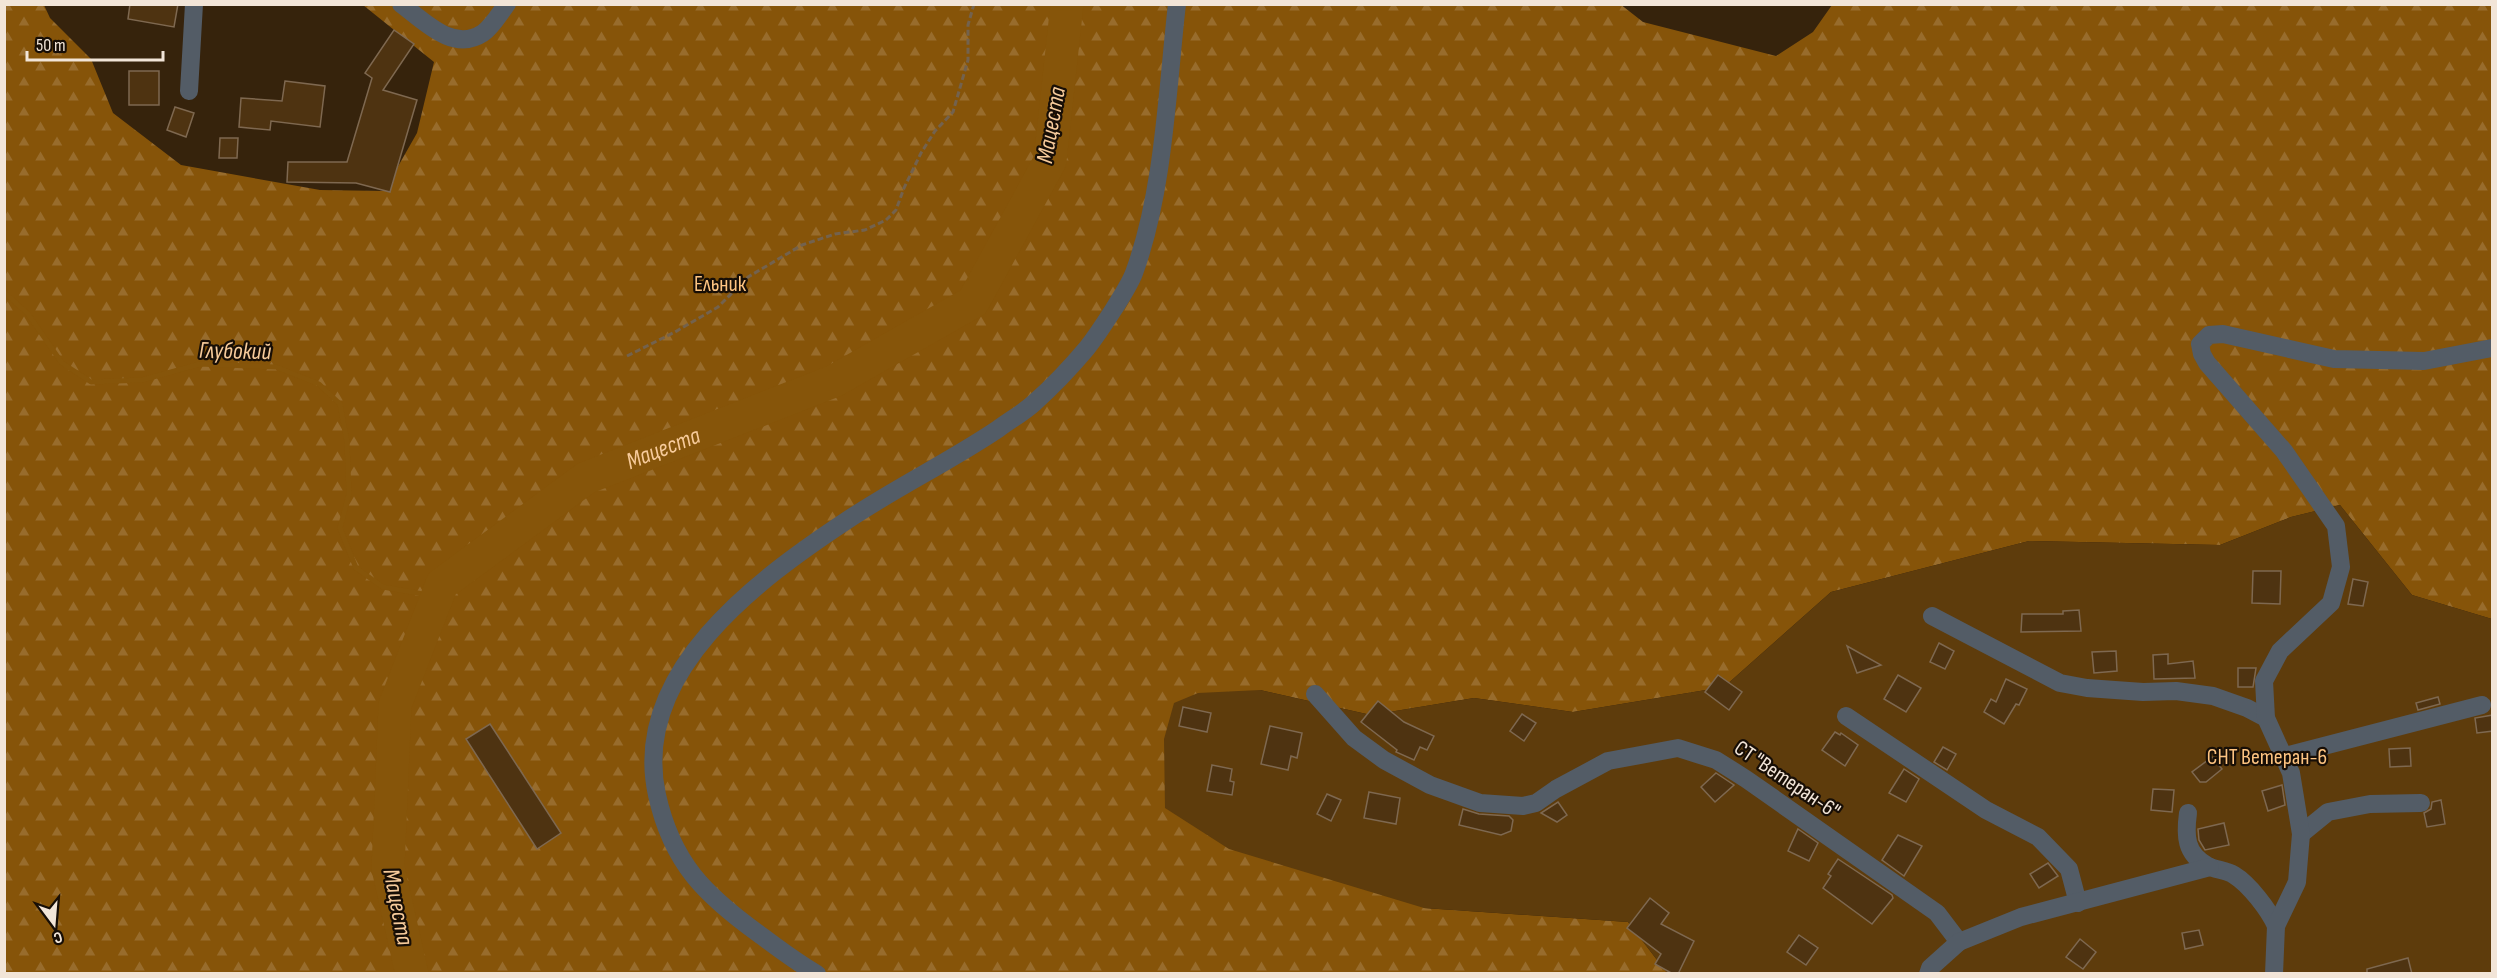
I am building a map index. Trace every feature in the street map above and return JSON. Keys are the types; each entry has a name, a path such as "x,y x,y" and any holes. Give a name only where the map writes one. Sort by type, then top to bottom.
{"street":[{"path":"189,91 194,4"},
{"path":"401,4 453,40 466,40 483,33 507,4"},
{"path":"817,974 723,908 694,879 662,814 654,782 652,750 658,717 672,686 692,656 716,624 744,595 846,520 956,457 1033,404 1088,347 1133,276 1156,193 1177,4"},
{"path":"2274,974 2276,926 2297,882 2301,834 2297,797 2285,756 2266,718 2264,681 2280,651 2331,603 2342,567 2336,526 2284,451 2207,363 2200,344 2209,335 2223,334 2334,359 2424,361 2493,348"},
{"path":"1932,616 2060,683 2087,688 2176,691 2213,696 2247,708 2266,718"},
{"name":"СТ \"Ветеран-6\"","path":"1315,694 1354,738 1384,760 1430,785 1480,803 1523,807 1536,803 1608,761 1678,748 1716,760 1937,913 1959,942"},
{"path":"2285,756 2482,705"},
{"path":"1846,716 1986,810 2038,837 2069,869 2078,903"},
{"path":"2301,834 2328,812 2370,804 2421,803"},
{"path":"2188,813 2185,835 2190,848 2201,861 2210,867 2237,876 2269,912 2276,926"},
{"path":"1928,974 1930,968 1959,942 2021,917 2078,903 2116,890 2210,867"}],"path":[{"path":"627,356 718,307 748,277 802,245 835,234 865,230 886,220 896,210 921,153 935,131 953,112 968,60 968,25 974,4"}],"green space":[{"name":"Ельник","path":"1620,4 1643,22 1776,56 1813,32 1832,5 2492,5 2492,619 2412,595 2340,505 2291,517 2220,545 2029,541 1831,592 1724,687 1573,712 1474,698 1371,715 1260,690 1424,908 1628,922 1667,973 5,974 5,5 44,5 50,18 91,59 113,113 181,165 320,190 384,191 417,133 434,62 363,5"},
{"name":"СНТ Ветеран-6","path":"2340,505 2412,595 2492,619 2492,973 1667,973 1628,922 1424,908 1229,849 1165,808 1164,739 1174,703 1198,693 1260,690 1371,715 1474,698 1573,712 1724,687 1831,592 2029,541 2220,545 2291,517"}],"building":[{"path":"130,4 178,4 174,27 128,19"},
{"path":"394,30 414,44 383,90 417,100 390,192 356,183 287,182 288,162 347,162 372,78 365,73"},
{"path":"129,71 159,71 159,105 129,105"},
{"path":"285,81 325,86 320,127 271,121 270,130 239,127 241,98 282,101"},
{"path":"175,107 194,113 186,137 167,130"},
{"path":"220,138 238,138 237,158 219,158"},
{"path":"2253,571 2281,571 2280,604 2252,603"},
{"path":"2353,579 2368,582 2363,606 2348,604"},
{"path":"2079,610 2081,631 2021,632 2022,614 2063,614 2063,611"},
{"path":"1939,643 1954,651 1945,669 1930,662"},
{"path":"1847,646 1881,665 1857,673"},
{"path":"2116,651 2117,671 2094,673 2092,652"},
{"path":"2168,654 2168,664 2193,661 2195,678 2154,679 2153,655"},
{"path":"2238,668 2256,668 2253,687 2238,687"},
{"path":"1718,675 1742,692 1729,710 1705,692"},
{"path":"1898,675 1921,688 1906,712 1884,699"},
{"path":"2006,679 2027,689 2019,705 2016,704 2004,724 1984,712 1991,699 1996,702"},
{"path":"2438,697 2440,704 2418,710 2416,703"},
{"path":"1378,701 1404,722 1434,736 1427,750 1420,747 1414,760 1396,752 1397,750 1361,722"},
{"path":"1183,707 1211,713 1207,732 1179,726"},
{"path":"1522,714 1536,723 1524,741 1510,731"},
{"path":"2493,715 2493,731 2477,733 2475,718"},
{"path":"490,724 561,833 537,849 466,739"},
{"path":"1270,726 1302,733 1297,758 1291,756 1288,770 1261,764"},
{"path":"1835,732 1840,735 1841,733 1858,745 1845,766 1822,750"},
{"path":"1943,747 1956,754 1947,770 1934,762"},
{"path":"2410,748 2411,766 2390,767 2389,749"},
{"path":"2212,757 2222,769 2206,782 2200,782 2192,772"},
{"path":"1212,765 1232,769 1230,781 1234,782 1232,795 1207,791"},
{"path":"1904,769 1919,779 1906,802 1889,793"},
{"path":"1716,773 1734,785 1715,802 1701,787"},
{"path":"2282,785 2285,805 2268,811 2262,791"},
{"path":"2153,789 2174,790 2172,812 2151,810"},
{"path":"1369,792 1400,798 1396,824 1364,818"},
{"path":"1327,794 1341,800 1331,821 1317,814"},
{"path":"2441,800 2445,824 2427,827 2424,813 2431,809 2432,802"},
{"path":"1558,802 1567,815 1557,822 1541,813"},
{"path":"1463,809 1479,814 1509,816 1513,820 1511,831 1501,835 1459,825"},
{"path":"2224,823 2229,845 2205,850 2199,840 2198,829"},
{"path":"1798,829 1818,843 1809,861 1788,851"},
{"path":"1898,835 1922,846 1904,876 1882,860"},
{"path":"1838,859 1892,895 1893,898 1872,924 1823,888 1831,876 1828,874"},
{"path":"2048,863 2058,876 2039,888 2030,874"},
{"path":"1650,898 1669,913 1661,924 1694,941 1678,974 1673,974 1655,964 1661,954 1627,928"},
{"path":"2199,930 2203,945 2185,949 2182,933"},
{"path":"1799,935 1818,948 1806,965 1787,952"},
{"path":"2080,939 2096,952 2083,969 2066,957"},
{"path":"2408,958 2412,974 2367,974 2367,969"}],"waterway":[{"name":"Мацеста","path":"412,974 388,868 395,705 442,584 586,478 834,381 973,302 1050,161 1067,4"},
{"name":"Глубокий","path":"4,292 28,314 62,363 91,382 142,380 200,364 276,367 319,384 340,404 347,442 349,494 340,528 356,568 383,587 423,594 442,584"}]}
